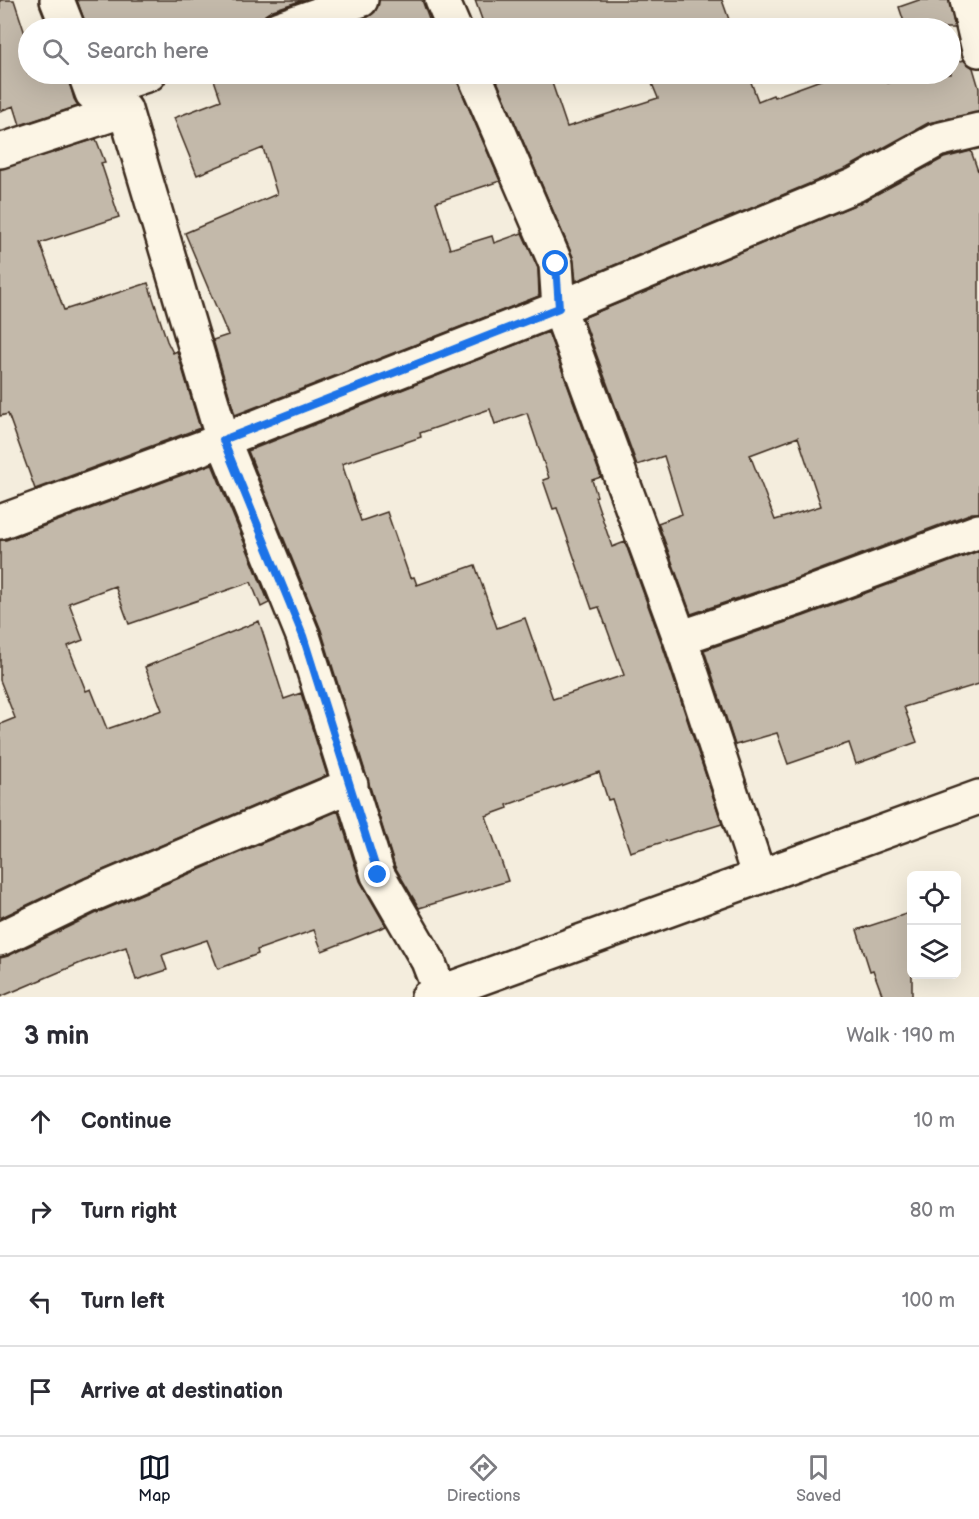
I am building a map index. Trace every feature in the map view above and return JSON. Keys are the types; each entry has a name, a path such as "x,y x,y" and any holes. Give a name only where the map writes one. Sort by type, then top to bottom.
{"street":[{"path":"57,0 64,18"},
{"path":"308,18 361,0"},
{"path":"442,0 450,18"},
{"path":"967,0 979,50"},
{"path":"90,84 125,110 223,440 303,636 378,875 428,961 437,996 979,797"},
{"path":"478,84 556,264 559,308 680,638 759,877"},
{"path":"0,151 125,110"},
{"path":"0,522 223,440 559,308 855,186 937,140 979,129"},
{"path":"680,638 798,598 979,531"},
{"path":"0,939 91,895 351,784"}],"building":[{"path":"0,0 14,0 20,18 18,18 18,84 70,84 78,106 20,125 14,106 0,111"},
{"path":"77,0 303,0 273,10 264,18 83,18"},
{"path":"379,0 422,0 428,18 365,18 375,12"},
{"path":"475,0 722,0 728,18 481,18"},
{"path":"919,0 949,0 953,18 903,18 899,7"},
{"path":"964,60 973,68 979,88 979,112 928,123 847,168 576,281 573,257 498,84 552,84 567,127 658,98 652,84 752,84 758,101 810,84 961,84 961,61"},
{"path":"215,84 458,84 500,181 436,202 450,249 492,236 494,243 522,233 538,268 539,296 235,415 213,340 228,335 185,233 277,194 263,148 197,175 174,118 221,100"},
{"path":"96,139 105,162 101,163 119,217 40,243 64,310 148,283 167,341 173,353 177,351 200,428 35,489 8,414 0,416 0,169"},
{"path":"971,151 979,174 979,513 972,513 792,580 691,614 658,523 682,514 664,456 637,465 583,318 862,202 944,158","holes":["798,437 821,506 775,520 750,455"]},
{"path":"548,332 601,477 592,480 597,496 595,497 612,547 625,542 662,644 722,824 630,852 612,799 608,800 599,772 507,805 508,808 486,816 508,881 419,908 395,867 321,630 248,451","holes":["490,409 495,424 527,413 549,478 543,480 553,509 557,508 592,609 599,607 624,675 553,699 525,618 497,628 475,565 417,585 414,577 410,578 387,512 361,521 342,464 421,437 420,433"]},
{"path":"212,464 269,603 261,607 251,582 129,624 115,586 69,603 83,640 68,646 86,691 91,689 107,729 162,710 145,667 259,621 284,699 301,693 327,775 84,878 0,918 0,724 15,718 0,680 0,540 6,540"},
{"path":"979,551 979,684 904,707 917,742 856,764 849,743 788,764 777,733 735,745 704,650 804,616"},
{"path":"338,811 360,881 386,926 322,951 314,930 257,950 258,954 218,969 207,940 162,955 167,970 136,980 126,947 83,962 0,997 0,958 99,912"},
{"path":"907,914 907,979 912,979 912,997 883,997 873,970 870,971 857,930"}],"route":[{"path":"378,875 303,636 223,440 559,308 556,264"}]}
